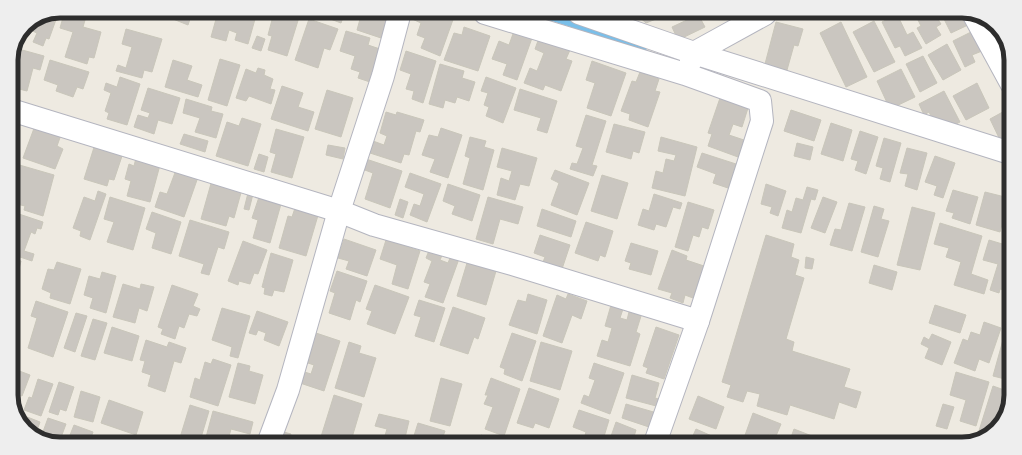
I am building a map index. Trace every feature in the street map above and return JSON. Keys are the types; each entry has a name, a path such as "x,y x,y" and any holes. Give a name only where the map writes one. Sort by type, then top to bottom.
{"street":[{"path":"271,437 288,390 339,211 383,76 398,18"},
{"path":"501,18 685,74 760,101 762,122 698,321 657,437"},
{"path":"593,18 694,53 1004,151"},
{"path":"685,74 694,53 758,18"},
{"path":"977,21 1004,70"},
{"path":"18,112 339,211 374,225 512,264 698,321"}],"building":[{"path":"57,18 49,39 46,38 43,46 33,42 37,33 30,30 46,20"},
{"path":"63,18 78,18 85,20 83,27 101,32 94,58 89,57 87,64 65,57 73,32 60,28"},
{"path":"173,18 190,18 188,25"},
{"path":"216,18 255,18 248,44 235,40 237,33 229,30 226,41 211,37"},
{"path":"266,18 299,18 287,56 268,50 272,36 268,35 272,20"},
{"path":"328,18 343,18 341,23"},
{"path":"360,18 387,18 381,38 357,30"},
{"path":"410,18 454,18 440,56 421,48 425,38 417,35 421,23"},
{"path":"640,18 656,19 646,23"},
{"path":"686,18 700,18 705,27 678,40 672,27 687,20"},
{"path":"890,18 899,18 907,35 913,32 922,48 905,56 900,46 895,48 882,22"},
{"path":"917,18 937,18 941,24 936,27 941,35 926,44 917,28 921,26"},
{"path":"944,18 965,18 968,25 951,33"},
{"path":"309,19 338,29 330,50 324,48 318,68 295,60"},
{"path":"874,21 895,62 874,72 853,32"},
{"path":"776,22 803,29 798,46 794,45 787,70 765,64"},
{"path":"841,22 867,77 846,87 820,33"},
{"path":"464,27 490,36 478,71 444,60 454,33 462,35"},
{"path":"126,29 162,39 152,72 144,70 142,78 116,71 118,65 126,68 132,47 122,44"},
{"path":"346,31 370,38 368,45 380,49 370,82 358,78 360,72 351,69 355,56 340,51"},
{"path":"514,31 532,38 517,80 503,75 507,64 492,59 499,41 509,45"},
{"path":"973,31 982,51 972,55 975,62 965,67 953,41"},
{"path":"257,36 265,39 261,51 252,48"},
{"path":"539,38 570,50 566,59 572,61 561,91 545,85 543,90 524,83 530,68 537,71 544,53 535,49"},
{"path":"947,44 961,70 943,80 928,55"},
{"path":"19,49 44,56 40,70 33,68 27,91 18,89"},
{"path":"406,51 436,61 423,103 412,99 414,91 406,89 411,74 400,70"},
{"path":"923,56 937,83 920,92 906,64"},
{"path":"220,59 240,65 227,106 208,100"},
{"path":"50,60 89,72 83,89 77,87 73,97 56,91 58,85 44,80"},
{"path":"173,60 192,66 187,80 202,85 198,97 165,87"},
{"path":"592,61 626,73 611,116 587,108 595,83 586,80"},
{"path":"440,64 464,71 462,78 475,82 469,101 457,97 455,103 445,100 443,108 429,104"},
{"path":"258,68 265,70 264,75 273,79 270,89 275,90 271,104 249,96 246,101 236,98 246,69 256,73"},
{"path":"901,69 915,97 890,109 877,81"},
{"path":"640,72 659,79 655,91 660,92 648,127 629,120 630,114 621,111 632,81 636,82"},
{"path":"120,77 140,84 127,125 107,119 109,113 105,111 111,93 104,90 106,83 117,87"},
{"path":"486,77 516,88 503,123 486,116 489,107 484,105 488,93 481,91"},
{"path":"977,83 989,108 966,120 953,96"},
{"path":"282,86 303,93 298,107 314,112 308,131 271,119"},
{"path":"148,88 180,98 172,124 158,120 154,134 134,127 138,115 148,118 150,113 141,110"},
{"path":"520,89 557,101 547,133 537,130 541,118 514,110"},
{"path":"327,90 353,98 341,137 315,129"},
{"path":"944,91 960,122 946,129 935,124 929,112 924,115 919,104"},
{"path":"720,98 748,108 742,127 733,124 729,135 744,140 738,157 708,146 712,134 708,133"},
{"path":"186,99 212,107 211,111 223,114 216,138 195,132 200,118 183,113"},
{"path":"791,110 821,120 814,141 784,131"},
{"path":"1004,111 1004,140 1001,142 990,119"},
{"path":"386,112 396,115 397,112 424,120 420,132 416,131 409,155 404,154 401,163 370,153 373,141 384,145 387,136 380,133"},
{"path":"586,115 606,121 592,165 597,166 593,176 570,169 572,163 577,164 583,148 576,146"},
{"path":"18,118 21,119 18,129"},
{"path":"242,118 261,124 248,166 216,156 227,122 239,126"},
{"path":"36,123 62,132 57,146 63,149 55,169 23,158"},
{"path":"831,123 852,130 843,161 821,154"},
{"path":"614,124 645,132 639,153 633,151 631,159 606,152"},
{"path":"441,128 462,135 448,178 430,172 435,159 422,155 429,135 438,137"},
{"path":"276,129 304,137 292,178 271,172 276,154 270,152"},
{"path":"860,131 878,137 866,174 855,170 858,161 851,159"},
{"path":"184,134 208,141 205,152 180,144"},
{"path":"470,137 486,141 484,147 494,150 483,190 463,184 470,158 465,156"},
{"path":"661,137 697,147 685,196 652,188 656,171 663,173 666,159 674,161 676,155 658,151"},
{"path":"884,138 901,143 890,182 880,179 883,168 876,166"},
{"path":"96,141 124,150 114,180 109,179 107,186 84,179"},
{"path":"797,143 813,147 810,160 794,156"},
{"path":"328,145 345,148 343,159 326,155"},
{"path":"502,148 537,158 529,186 520,184 515,200 497,195 501,178 509,181 512,171 497,167"},
{"path":"907,148 927,153 917,190 905,186 908,174 900,173"},
{"path":"702,153 736,164 728,188 713,183 716,174 697,167"},
{"path":"259,154 268,157 264,172 254,169"},
{"path":"935,156 955,163 943,198 934,195 937,186 925,182"},
{"path":"136,158 160,165 150,202 127,196 131,181 125,179 129,164 134,166"},
{"path":"366,159 402,171 390,208 365,199 373,173 362,169"},
{"path":"18,165 54,175 43,216 24,210 25,206 18,204"},
{"path":"176,170 198,177 184,217 155,207 160,192 167,194"},
{"path":"555,170 589,183 577,215 551,205 559,183 551,179"},
{"path":"410,173 441,184 427,222 410,215 414,204 420,206 424,194 405,187"},
{"path":"602,175 628,183 617,219 591,211"},
{"path":"212,180 242,189 234,218 229,216 226,226 201,219"},
{"path":"448,184 480,195 472,221 452,214 455,206 443,201"},
{"path":"766,184 786,191 778,216 770,213 772,207 761,204"},
{"path":"807,187 818,190 815,200 811,199 801,233 782,228 787,210 792,212 796,198 803,200"},
{"path":"249,189 254,190 249,210 244,209"},
{"path":"953,190 978,197 970,224 952,218 954,213 946,211"},
{"path":"98,191 106,194 90,240 80,236 81,231 73,228 84,197 95,201"},
{"path":"985,192 1004,197 1004,217 1000,232 976,225"},
{"path":"654,194 682,203 680,209 673,207 666,227 656,224 654,230 638,225 643,209 649,211"},
{"path":"110,197 145,208 133,250 107,242 114,222 104,219"},
{"path":"259,197 281,204 270,243 253,238 258,220 252,218"},
{"path":"488,197 523,207 518,224 500,219 493,244 476,239"},
{"path":"823,197 837,202 825,233 811,228"},
{"path":"400,199 408,202 403,218 395,215"},
{"path":"688,202 714,210 708,229 702,227 699,237 693,235 688,251 675,247"},
{"path":"849,203 865,207 852,251 830,245 835,229 841,230"},
{"path":"296,205 319,212 306,256 279,248 288,216 292,217"},
{"path":"874,206 884,209 881,219 889,221 878,257 861,252"},
{"path":"912,207 935,213 920,270 897,265"},
{"path":"542,209 576,221 571,237 537,226"},
{"path":"152,212 181,222 171,254 152,248 156,233 146,229"},
{"path":"18,214 43,222 41,229 37,228 35,234 31,232 24,251 34,254 32,261 18,256"},
{"path":"190,220 229,232 224,249 218,247 209,275 201,273 204,264 179,256"},
{"path":"586,222 613,231 605,257 600,255 598,261 575,253"},
{"path":"940,223 982,236 971,274 988,280 984,294 954,285 961,262 946,257 949,248 934,244"},
{"path":"540,235 570,245 562,269 543,262 545,257 534,253"},
{"path":"766,235 794,244 791,257 799,260 795,275 804,278 786,339 794,342 792,351 850,369 844,387 861,392 856,408 839,402 834,419 790,405 787,415 757,406 760,394 747,391 743,402 727,397 731,385 722,382"},
{"path":"344,239 376,250 367,276 346,269 349,261 338,258"},
{"path":"386,240 420,251 408,289 392,284 397,265 380,259"},
{"path":"989,240 1004,244 1004,290 1000,289 999,293 990,290 998,264 983,260"},
{"path":"243,241 267,250 258,274 254,273 250,284 239,281 238,285 228,281"},
{"path":"631,243 658,251 651,275 629,269 631,263 625,261"},
{"path":"430,248 443,253 440,260 448,263 452,253 460,256 443,303 425,297 430,284 424,282 432,261 426,258"},
{"path":"672,250 687,256 686,260 704,266 693,298 685,295 683,303 670,298 672,293 658,289"},
{"path":"271,253 293,260 284,292 274,290 272,296 264,294 265,288 262,287"},
{"path":"806,257 814,259 812,269 805,268"},
{"path":"18,260 21,261 18,273"},
{"path":"57,262 81,269 70,304 50,298 51,293 42,289 48,269 54,270"},
{"path":"467,263 496,271 486,305 457,296"},
{"path":"874,265 897,272 892,290 869,283"},
{"path":"337,271 367,281 360,302 356,300 350,320 329,313 335,293 330,291"},
{"path":"102,272 116,276 106,313 90,308 93,298 84,295 89,276 100,279"},
{"path":"123,284 140,289 141,284 154,287 147,311 139,308 135,323 113,317"},
{"path":"172,285 198,294 193,306 200,309 197,316 189,314 184,328 179,326 175,339 161,334 163,329 158,327"},
{"path":"375,285 409,297 395,334 367,324 372,311 366,309"},
{"path":"528,294 547,300 537,334 509,325 518,300 526,302"},
{"path":"568,294 587,301 581,319 572,315 562,343 543,336 557,295 566,299"},
{"path":"419,300 445,308 434,342 415,336 421,317 414,315"},
{"path":"36,301 68,312 53,357 28,348 37,318 31,316"},
{"path":"611,305 623,309 620,318 627,320 629,312 641,316 636,332 640,334 630,366 597,356 602,340 608,342 612,328 605,326"},
{"path":"935,305 966,315 960,333 929,323"},
{"path":"453,307 485,318 478,339 474,337 468,354 440,345"},
{"path":"222,308 250,316 238,358 230,356 232,347 212,340"},
{"path":"257,311 288,322 279,346 264,340 266,333 258,330 256,335 249,333"},
{"path":"76,313 87,316 75,352 64,348"},
{"path":"93,319 107,323 95,360 81,356"},
{"path":"984,322 1001,328 989,363 979,359 975,371 954,363 963,339 968,341 971,332 980,335"},
{"path":"112,327 139,336 132,361 104,353"},
{"path":"656,327 679,335 664,379 646,373 648,368 643,366"},
{"path":"313,332 340,341 324,391 294,381 298,370 311,374 314,365 308,363 311,352 306,351"},
{"path":"512,333 536,341 522,381 504,374 505,369 500,367"},
{"path":"932,334 951,342 942,365 925,358 929,348 921,344 924,337 929,340"},
{"path":"1004,336 1004,379 993,376"},
{"path":"146,340 167,347 169,342 186,348 181,363 174,361 165,392 148,386 151,375 142,372 145,361 140,360"},
{"path":"349,342 361,346 359,353 376,358 364,397 335,388"},
{"path":"541,342 572,351 560,390 530,381"},
{"path":"213,359 231,365 218,406 190,397 195,378 200,380 205,362 211,364"},
{"path":"238,363 250,366 249,371 263,375 255,404 229,397"},
{"path":"594,363 624,373 610,414 581,403 584,395 589,397 595,380 589,378"},
{"path":"18,370 30,375 22,396 18,395"},
{"path":"956,372 989,382 976,426 960,421 966,400 950,395"},
{"path":"632,375 659,383 655,398 662,400 660,407 626,398"},
{"path":"441,378 462,384 450,426 430,421"},
{"path":"491,378 520,389 504,436 485,429 493,407 484,404 488,395 485,395"},
{"path":"38,379 53,384 41,416 24,410 29,397 32,398"},
{"path":"59,382 74,387 66,411 60,409 58,415 49,412"},
{"path":"993,386 1004,390 1003,403 999,414 990,427 978,434"},
{"path":"529,388 559,399 549,428 535,423 533,428 517,423"},
{"path":"81,391 100,397 93,422 74,417"},
{"path":"334,395 362,404 352,437 321,437"},
{"path":"698,396 724,407 716,429 689,419"},
{"path":"109,400 143,412 136,435 101,423"},
{"path":"626,404 657,413 652,428 622,418"},
{"path":"943,404 954,407 947,429 936,426"},
{"path":"190,405 209,411 201,437 180,437"},
{"path":"579,410 609,420 604,437 584,437 586,432 573,427"},
{"path":"213,411 253,422 250,434 231,429 229,437 206,437"},
{"path":"753,413 781,424 776,436 769,434 768,437 744,437"},
{"path":"379,414 409,421 405,437 385,437 387,429 375,426"},
{"path":"24,416 40,422 37,430 30,425"},
{"path":"48,418 66,424 61,437 43,433"},
{"path":"616,422 636,430 634,437 611,437"},
{"path":"418,423 445,431 443,437 414,437"},
{"path":"74,425 93,432 91,437 69,437"},
{"path":"696,429 714,437 692,437"},
{"path":"794,429 815,437 791,437"},
{"path":"280,431 291,434 290,437 278,437"}],"waterway":[{"path":"554,18 644,47"}]}
